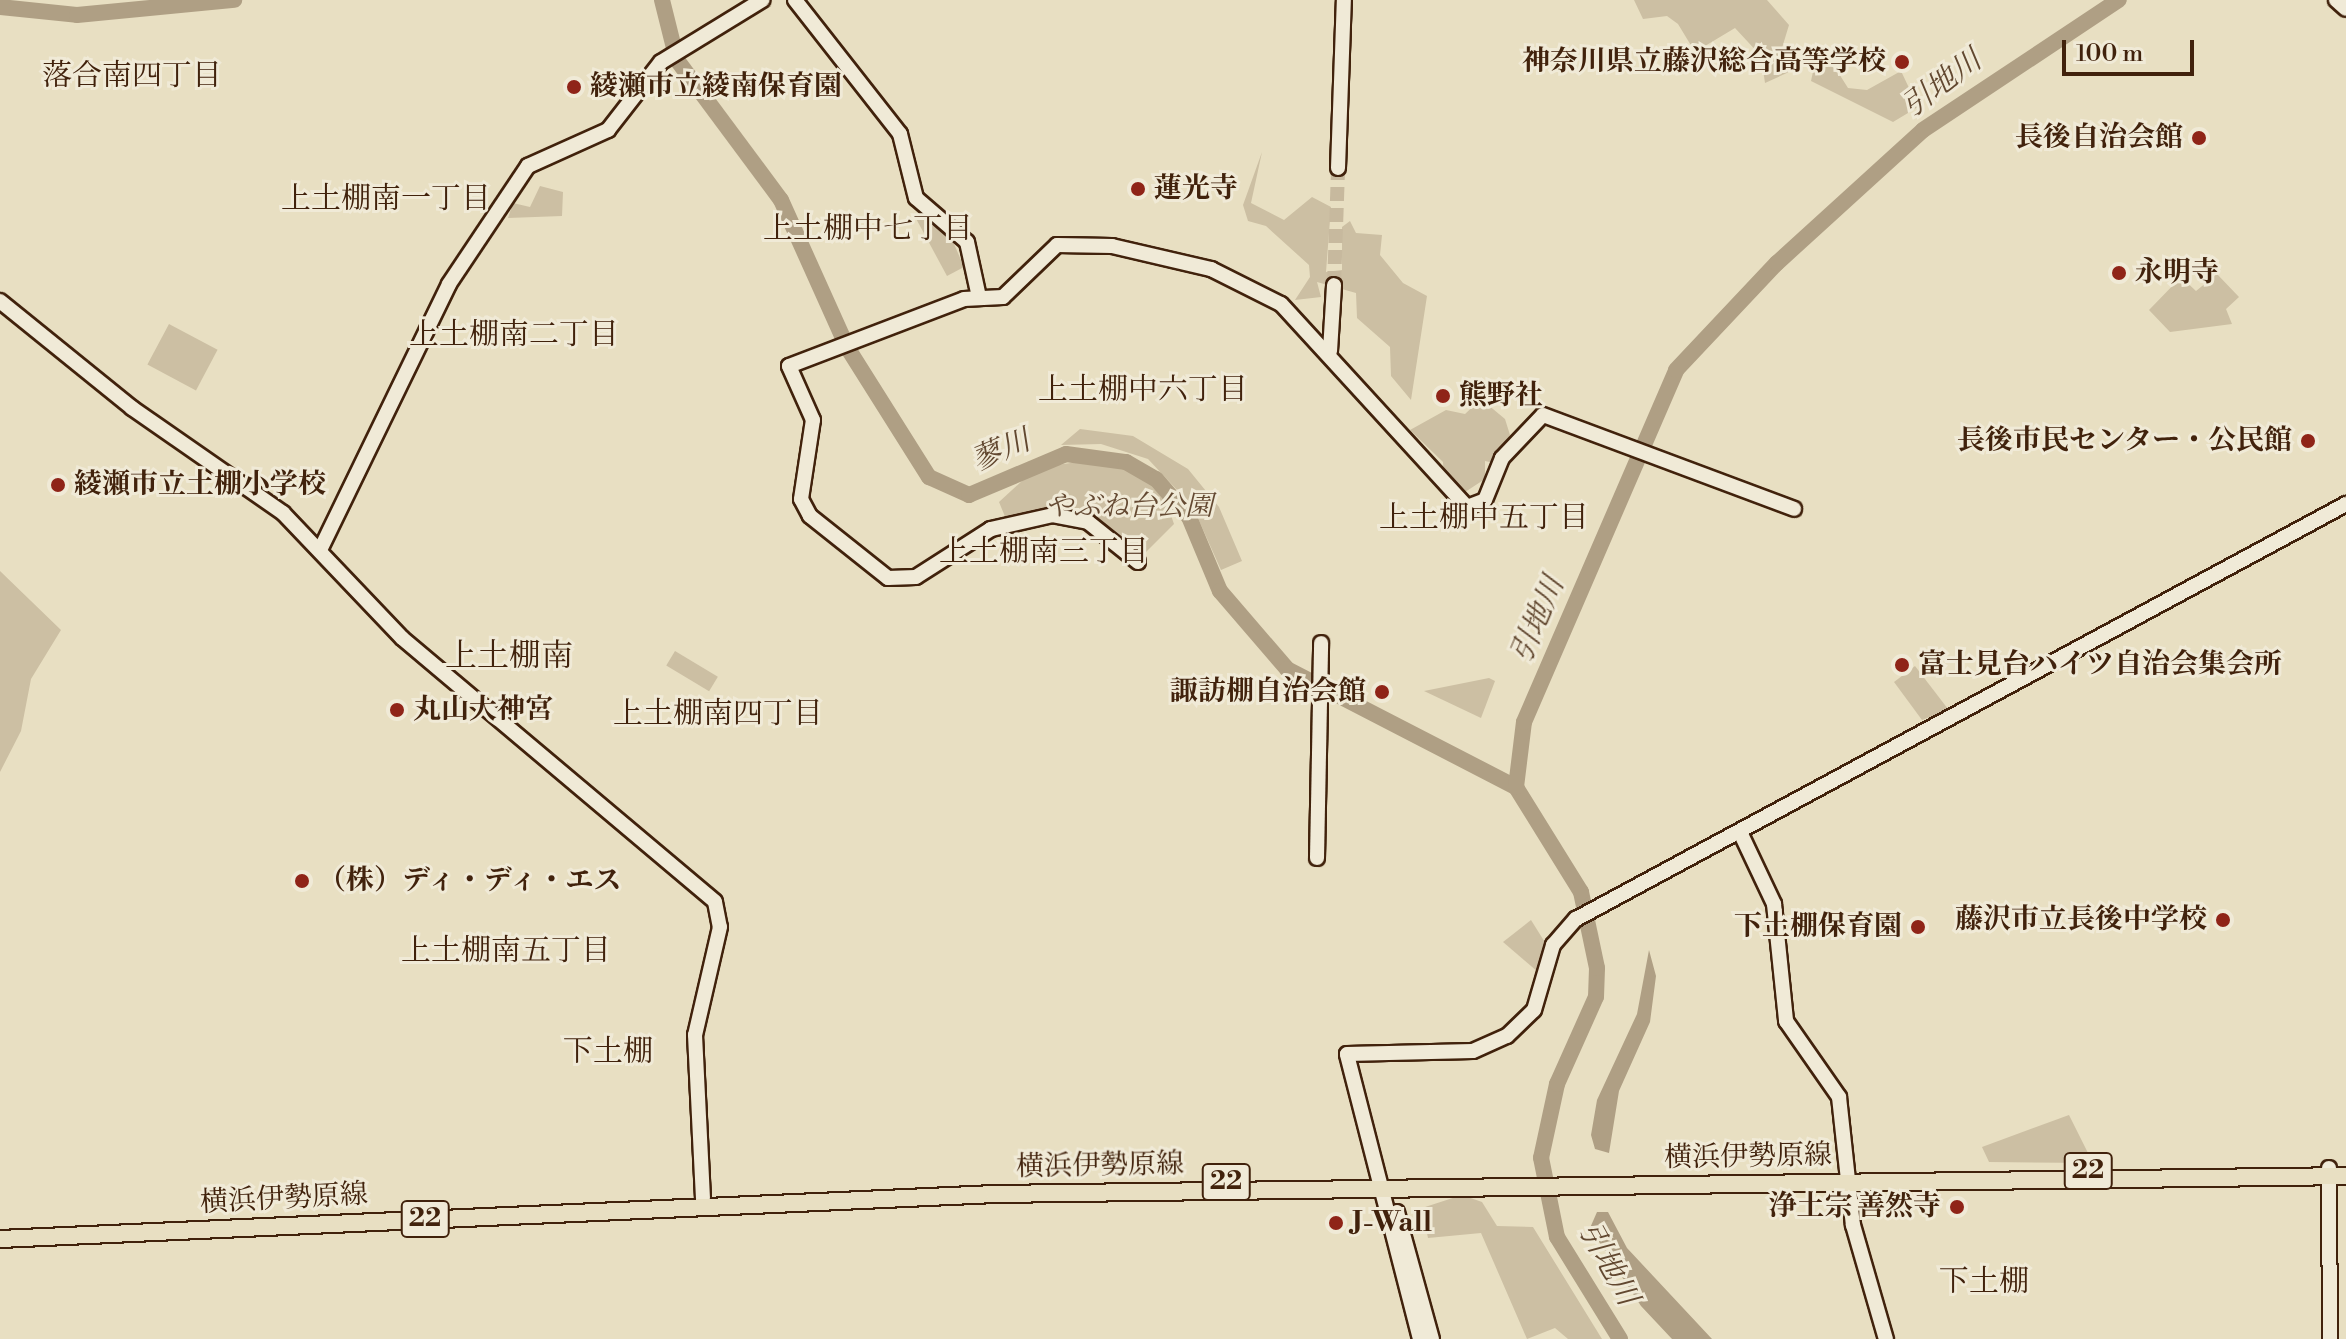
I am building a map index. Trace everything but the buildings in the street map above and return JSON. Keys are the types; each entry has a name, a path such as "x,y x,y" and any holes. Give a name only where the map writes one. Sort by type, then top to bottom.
{"main road":[{"name":"横浜伊勢原線","path":"0,1229 703,1198 1382,1180 1563,1182 2337,1172"},
{"name":"横浜伊勢原線","path":"0,1239 888,1197 1382,1180"}],"street":[{"path":"321,548 474,242 533,161 608,130 663,61 762,0"},
{"path":"795,0 900,134 916,198 967,242 979,297"},
{"path":"1338,168 1344,0"},
{"path":"2336,0 2346,9"},
{"path":"1138,562 1088,522 1053,515 991,529 903,580 860,560 801,499 813,420 789,366 979,297 1007,295 1057,245 1112,246 1242,282 1281,304 1330,351 1467,507 1485,500 1502,458 1538,416 1794,509"},
{"path":"1330,351 1334,285"},
{"path":"0,301 321,548 402,638 715,902 720,927 695,1035 703,1198"},
{"path":"1432,1339 1382,1180 1347,1054 1473,1051 1507,1036 1534,1010 1553,945 1576,919 2346,504"},
{"path":"1317,858 1321,643"},
{"path":"1740,832 1774,904 1782,1008 1839,1097 1847,1178 1886,1339"},
{"path":"2330,1339 2337,1172"},
{"path":"1382,1180 1420,1339"}],"green space":[{"path":"1634,0 1767,0 1789,25 1782,48 1789,72 1765,83 1761,56 1735,28 1695,52 1678,24 1667,16 1643,19"},
{"path":"1816,58 1836,69 1848,88 1867,90 1901,71 1918,107 1893,122 1811,81"},
{"path":"1262,152 1251,203 1284,220 1312,197 1331,207 1326,272 1342,270 1342,227 1350,221 1356,233 1382,235 1380,255 1403,283 1427,296 1411,400 1391,376 1390,347 1357,318 1356,293 1317,282 1321,297 1295,300 1310,277 1309,265 1266,226 1248,221 1243,205"},
{"path":"540,186 563,192 562,216 508,218 513,203 530,207"},
{"path":"913,213 951,237 964,267 947,276"},
{"path":"2217,274 2239,297 2226,309 2232,324 2170,332 2149,310 2181,277 2196,291"},
{"path":"169,324 218,350 196,390 147,365"},
{"path":"1481,399 1505,419 1510,435 1494,463 1485,461 1485,479 1462,494 1444,479 1443,462 1410,430 1446,410 1465,414"},
{"path":"1080,429 1133,436 1188,469 1219,507 1242,561 1221,570 1193,507 1148,459 1101,444 1061,445"},
{"name":"やぶね台公園","path":"1098,459 1139,473 1166,501 1174,524 1141,557 1073,512 1057,508 1006,519 999,502 1036,468"},
{"path":"0,571 61,630 31,679 21,731 0,772"},
{"path":"675,651 718,677 709,691 666,666"},
{"path":"1915,666 1948,710 1922,720 1894,682"},
{"path":"1489,678 1495,681 1481,718 1424,691"},
{"path":"1531,920 1546,944 1538,972 1503,942"},
{"path":"2069,1115 2093,1163 1989,1162 1982,1147"},
{"path":"1462,1195 1482,1202 1497,1226 1533,1227 1602,1339 1568,1339 1555,1328 1527,1339 1481,1233 1428,1238 1422,1208"}],"shaded area":[{"path":"1649,950 1656,976 1650,1022 1619,1091 1609,1153 1595,1149 1591,1135 1597,1100 1637,1014"},
{"path":"1597,1212 1608,1212 1627,1248 1712,1339 1672,1339 1641,1306 1590,1228"}],"waterway":[{"path":"0,7 77,15 234,0"},
{"name":"蓼川","path":"662,0 677,60 781,200 847,347 929,477 969,495 1066,454 1126,462 1156,479 1189,517 1220,591 1287,669 1516,787"},
{"name":"引地川","path":"1620,1339 1557,1237 1541,1158 1557,1084 1596,997 1597,968 1581,892 1516,787 1524,722 1676,370 1777,263 1923,130 2119,0"}],"tunnel":[{"path":"1334,285 1338,168"}],"place":[{"name":"神奈川県立藤沢総合高等学校","path":"1902,62"},
{"name":"綾瀬市立綾南保育園","path":"574,87"},
{"name":"長後自治会館","path":"2199,138"},
{"name":"蓮光寺","path":"1138,189"},
{"name":"永明寺","path":"2119,273"},
{"name":"熊野社","path":"1443,396"},
{"name":"長後市民センター・公民館","path":"2308,441"},
{"name":"綾瀬市立土棚小学校","path":"58,485"},
{"name":"富士見台ハイツ自治会集会所","path":"1902,665"},
{"name":"諏訪棚自治会館","path":"1382,692"},
{"name":"丸山大神宮","path":"397,710"},
{"name":"（株）ディ・ディ・エス","path":"302,881"},
{"name":"藤沢市立長後中学校","path":"2223,920"},
{"name":"下土棚保育園","path":"1918,927"},
{"name":"浄土宗 善然寺","path":"1957,1207"},
{"name":"J-Wall","path":"1336,1223"}],"district":[{"name":"落合南四丁目","path":"132,76"},
{"name":"上土棚南一丁目","path":"386,199"},
{"name":"上土棚中七丁目","path":"868,229"},
{"name":"上土棚南二丁目","path":"514,335"},
{"name":"上土棚中六丁目","path":"1143,390"},
{"name":"上土棚中五丁目","path":"1484,518"},
{"name":"上土棚南三丁目","path":"1044,552"},
{"name":"上土棚南","path":"509,656"},
{"name":"上土棚南四丁目","path":"718,714"},
{"name":"上土棚南五丁目","path":"506,951"},
{"name":"下土棚","path":"608,1052"},
{"name":"下土棚","path":"1984,1282"}]}
